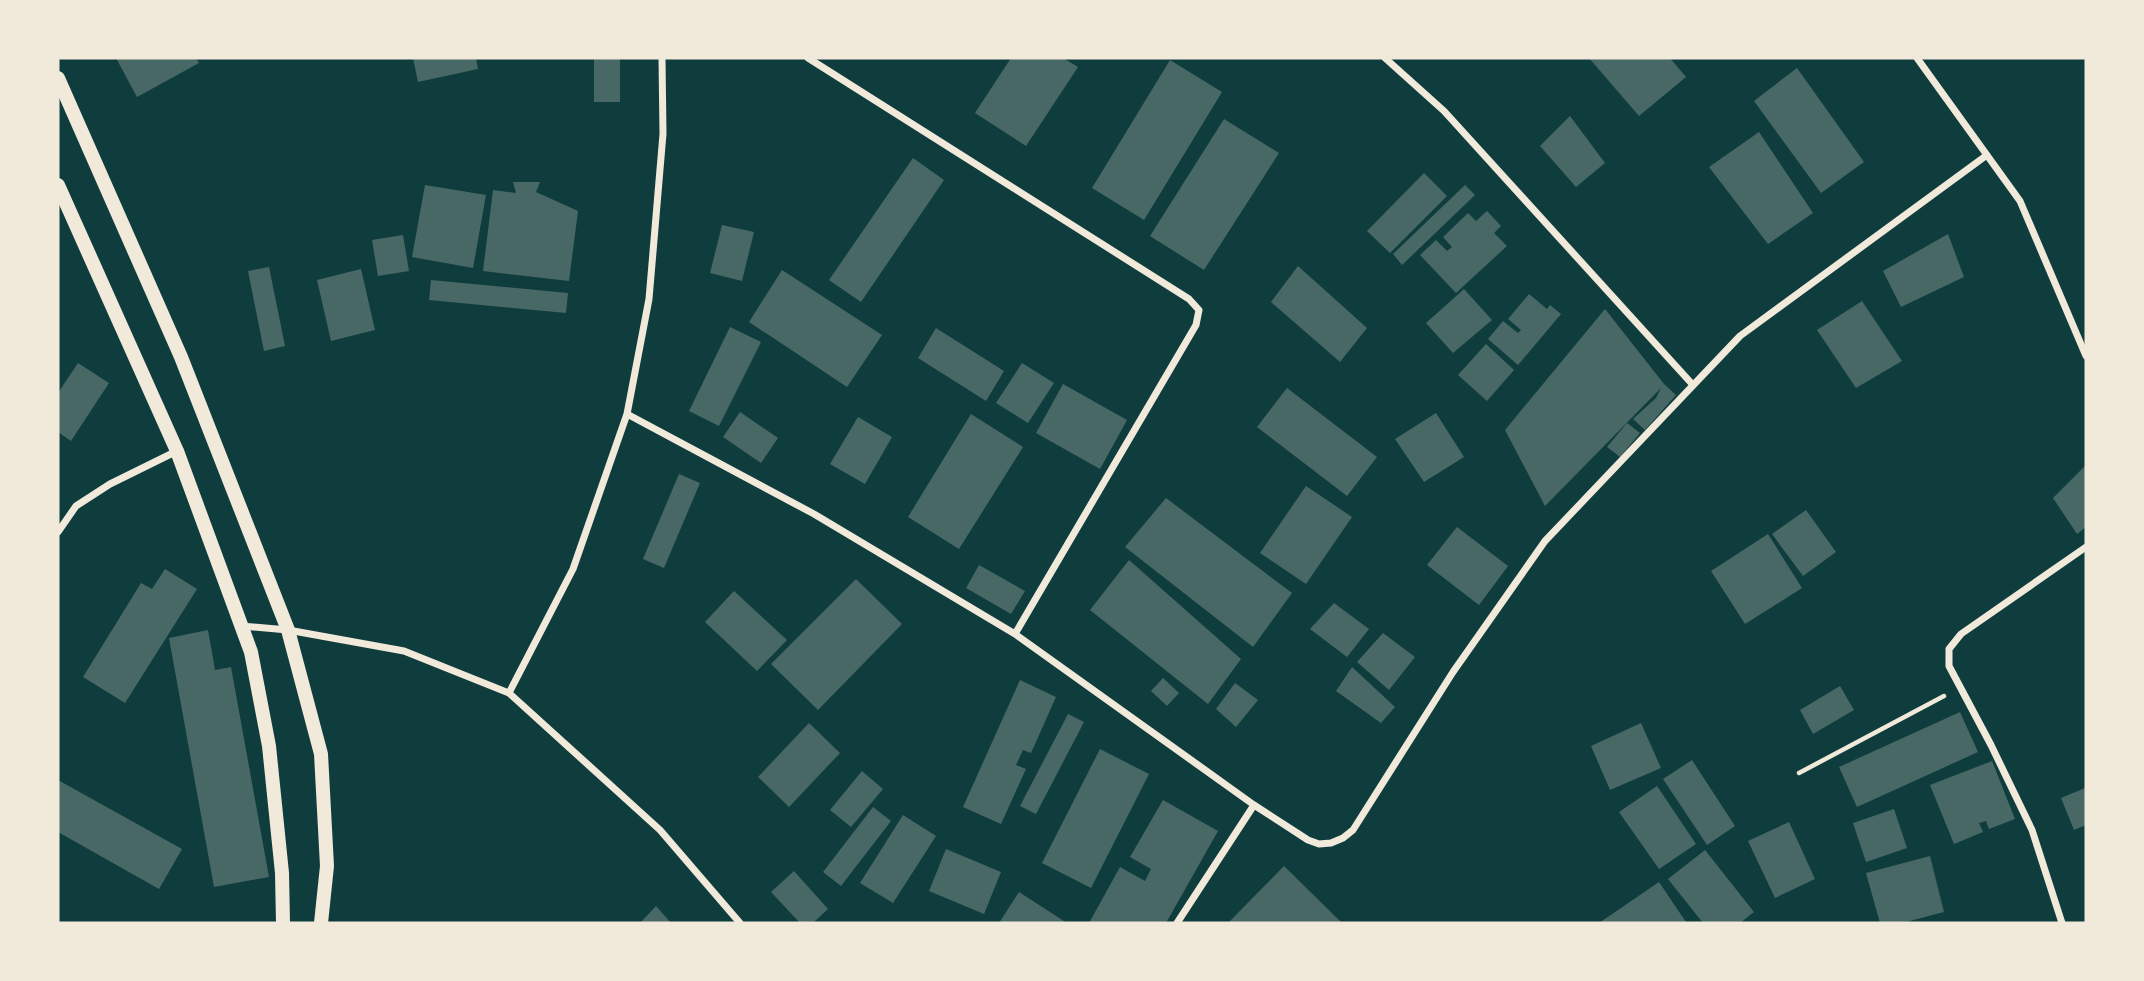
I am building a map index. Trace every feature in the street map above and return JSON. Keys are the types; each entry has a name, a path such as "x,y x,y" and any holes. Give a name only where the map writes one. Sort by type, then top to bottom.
{"main road":[{"path":"58,78 181,357 288,630 321,754 327,866 321,923"},
{"path":"58,185 177,451 251,652 269,746 282,873 283,923"}],"street":[{"path":"509,693 573,569 627,414 649,299 663,134 662,58"},
{"path":"808,58 1189,299 1199,310 1196,325 1015,634"},
{"path":"1385,58 1444,111 1693,385"},
{"path":"1917,58 2020,201 2086,356"},
{"path":"627,414 814,514 1015,634 1308,840 1319,844 1331,843 1353,830 1453,672 1545,541 1693,385 1740,336 1987,155"},
{"path":"58,532 76,506 110,484 177,451"},
{"path":"2062,923 2032,830 1949,666 1949,649 1961,634 2086,547"},
{"path":"241,626 288,630 404,651 509,693 660,830 740,923"},
{"path":"1177,923 1254,804"}],"path":[{"path":"1799,773 1960,687"}],"building":[{"path":"116,58 196,58 199,63 137,97"},
{"path":"413,58 476,58 478,69 418,82"},
{"path":"594,58 620,58 620,102 594,102"},
{"path":"1011,58 1063,58 1078,67 1026,146 975,113"},
{"path":"1589,58 1670,58 1686,77 1639,116"},
{"path":"1170,60 1222,92 1144,220 1092,188"},
{"path":"1797,68 1864,162 1821,193 1754,101"},
{"path":"1570,116 1605,163 1576,187 1540,146"},
{"path":"1224,119 1279,153 1204,270 1150,236"},
{"path":"1759,132 1813,213 1768,244 1709,167"},
{"path":"913,158 944,180 861,302 829,280"},
{"path":"1424,173 1447,196 1390,253 1367,231"},
{"path":"513,182 540,182 536,192 578,211 569,281 483,271 493,190 516,193"},
{"path":"425,185 486,195 473,268 412,257"},
{"path":"1465,185 1475,195 1402,265 1393,254"},
{"path":"1487,211 1501,226 1494,233 1507,246 1456,293 1420,255 1436,240 1447,251 1452,247 1443,237 1468,213 1476,221"},
{"path":"722,225 754,232 742,281 710,273"},
{"path":"1948,234 1964,277 1901,307 1883,271"},
{"path":"403,235 409,271 378,276 372,240"},
{"path":"1298,266 1367,328 1340,362 1271,302"},
{"path":"269,267 285,346 264,351 248,271"},
{"path":"361,269 375,330 331,341 317,280"},
{"path":"782,270 882,335 847,387 749,322"},
{"path":"431,280 568,293 566,313 429,300"},
{"path":"1464,289 1492,320 1453,353 1426,323"},
{"path":"1529,294 1547,309 1550,305 1561,314 1518,365 1488,339 1503,321 1518,333 1521,330 1508,319"},
{"path":"1862,301 1902,361 1856,388 1817,330"},
{"path":"1605,309 1664,384 1676,395 1645,430 1633,419 1656,398 1661,388 1545,506 1505,430"},
{"path":"730,327 761,342 719,426 689,411"},
{"path":"936,328 1004,371 986,401 918,358"},
{"path":"1486,344 1514,370 1487,401 1458,375"},
{"path":"78,363 109,383 71,441 58,432 58,393"},
{"path":"1022,363 1054,383 1028,423 996,403"},
{"path":"1063,384 1127,420 1100,469 1036,433"},
{"path":"1287,388 1377,457 1347,496 1257,427"},
{"path":"740,412 778,438 761,463 723,437"},
{"path":"1436,413 1464,457 1424,482 1395,439"},
{"path":"971,414 1023,447 959,549 908,517"},
{"path":"858,417 892,437 865,484 830,464"},
{"path":"1627,423 1640,433 1620,457 1607,447"},
{"path":"2086,465 2086,527 2077,534 2053,498"},
{"path":"679,474 700,483 664,568 643,559"},
{"path":"1306,486 1352,517 1306,584 1260,553"},
{"path":"1166,498 1292,593 1253,647 1125,547"},
{"path":"1806,510 1836,552 1803,576 1772,534"},
{"path":"1457,527 1508,566 1479,605 1427,565"},
{"path":"1768,534 1802,588 1745,624 1711,571"},
{"path":"1129,560 1241,659 1208,704 1090,610"},
{"path":"979,565 1025,591 1011,614 966,588"},
{"path":"165,569 197,589 125,703 83,677 141,583 152,589"},
{"path":"856,579 902,624 818,710 771,664"},
{"path":"734,591 787,640 757,671 705,622"},
{"path":"1334,603 1369,629 1347,657 1310,629"},
{"path":"208,630 215,670 231,667 269,877 214,887 169,638"},
{"path":"1383,633 1415,657 1389,690 1357,662"},
{"path":"1352,667 1395,707 1381,723 1336,691"},
{"path":"1163,678 1179,693 1167,706 1151,691"},
{"path":"1020,680 1056,697 1031,753 1023,750 1016,765 1026,769 1001,824 963,807"},
{"path":"1235,683 1258,700 1236,727 1216,709"},
{"path":"1840,686 1854,710 1813,734 1800,710"},
{"path":"1960,712 1978,752 1857,807 1839,767"},
{"path":"1068,714 1084,722 1036,814 1020,806"},
{"path":"809,723 840,753 789,807 758,777"},
{"path":"1641,723 1661,768 1610,790 1591,746"},
{"path":"1100,749 1149,774 1091,888 1042,863"},
{"path":"1692,760 1735,826 1707,845 1663,779"},
{"path":"1992,761 2015,819 1989,829 1986,821 1979,823 1983,832 1954,844 1930,785"},
{"path":"862,771 883,789 851,827 830,810"},
{"path":"58,780 182,849 159,889 58,832"},
{"path":"1657,786 1696,844 1659,869 1619,812"},
{"path":"2085,788 2086,825 2074,830 2061,798"},
{"path":"1163,800 1218,831 1166,923 1089,923 1120,867 1145,881 1151,869 1130,857"},
{"path":"873,807 891,821 841,886 823,872"},
{"path":"1894,809 1907,848 1866,862 1853,823"},
{"path":"903,815 936,836 893,903 860,883"},
{"path":"1789,822 1815,879 1775,898 1748,841"},
{"path":"946,849 1001,872 984,914 929,891"},
{"path":"1705,850 1754,912 1740,923 1703,923 1668,879"},
{"path":"1930,856 1944,912 1902,923 1880,923 1866,873"},
{"path":"1284,866 1342,923 1228,923"},
{"path":"794,871 828,909 813,923 800,923 771,892"},
{"path":"1659,882 1686,922 1599,923"},
{"path":"1019,892 1067,923 999,923"},
{"path":"656,906 671,923 640,923"}]}
